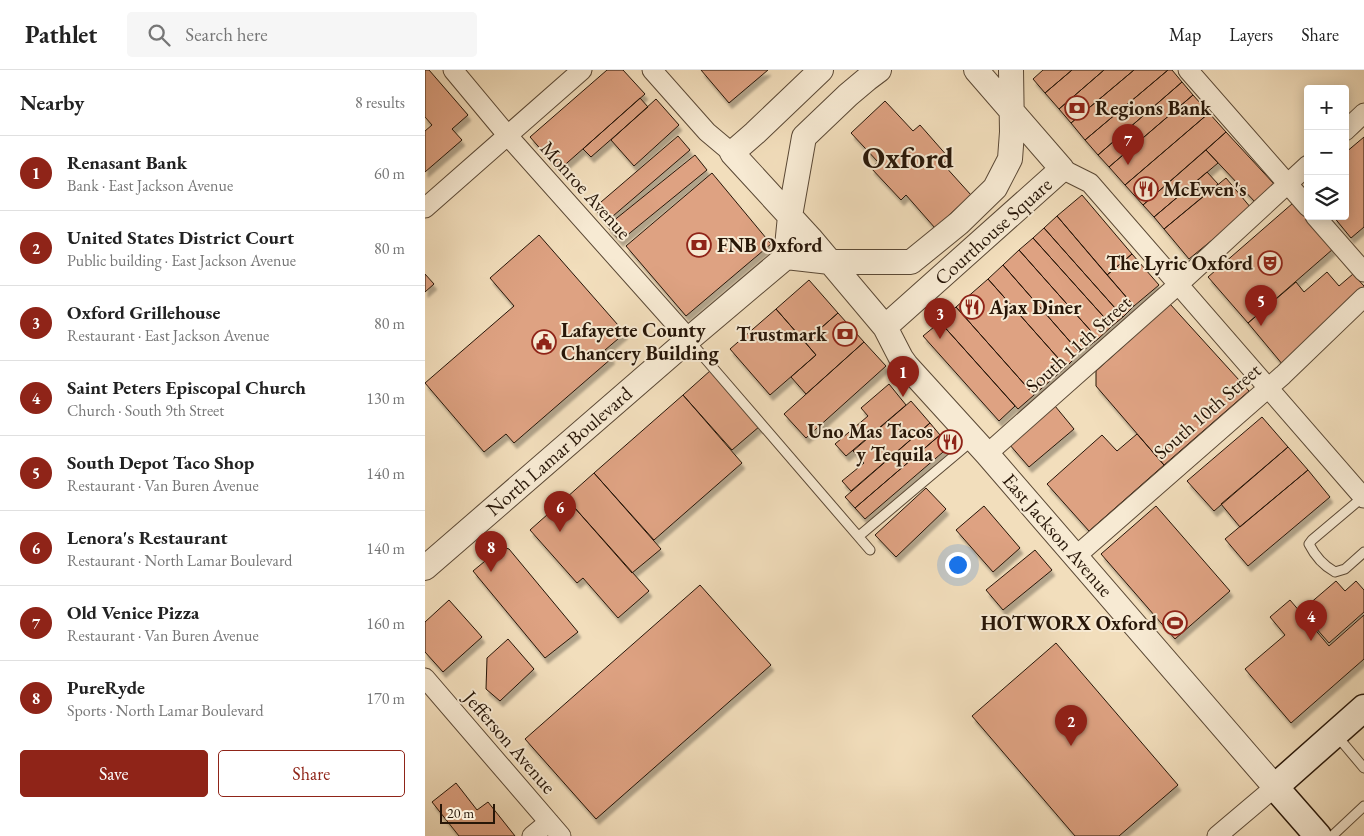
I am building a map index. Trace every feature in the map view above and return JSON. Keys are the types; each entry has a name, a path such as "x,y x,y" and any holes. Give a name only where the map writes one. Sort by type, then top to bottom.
{"main road":[{"path":"1318,836 1275,786 1364,708"}],"street":[{"name":"Monroe Avenue","path":"453,70 508,136 689,338"},
{"path":"425,208 582,70"},
{"path":"652,70 707,132 732,153 790,216 885,327"},
{"path":"732,153 821,70"},
{"path":"786,257 790,216 804,137 879,70"},
{"name":"Courthouse Square","path":"885,327 1062,169 976,70"},
{"path":"1011,70 1011,111"},
{"path":"1188,70 1304,203"},
{"name":"Courthouse Square","path":"786,257 830,262 911,262 959,223 995,188 1010,159 1013,132 1011,111"},
{"path":"1346,130 1364,114"},
{"path":"1062,169 1090,183 1363,497"},
{"name":"South 11th Street","path":"981,446 1179,284 1304,169"},
{"path":"1318,220 1364,272"},
{"name":"North Lamar Boulevard","path":"425,568 689,338 786,257"},
{"name":"South 10th Street","path":"1076,556 1283,375 1364,297"},
{"name":"East Jackson Avenue","path":"885,327 906,365 981,446 1275,786"},
{"name":"Jefferson Avenue","path":"425,678 561,836"},
{"path":"1217,836 1275,786"},
{"path":"533,836 549,822"}],"lane":[{"path":"689,338 870,550"},
{"path":"859,536 981,446"},
{"path":"1363,497 1309,544 1312,551 1327,567 1335,572 1345,569 1364,552"},
{"path":"1335,734 1364,768"},
{"path":"1331,836 1364,806"}],"building":[{"path":"425,70 429,70 468,115 452,129 462,140 425,172 425,131 432,125 425,117"},
{"path":"607,70 623,70 645,94 559,170 530,137"},
{"path":"701,70 768,70 729,103"},
{"path":"1043,70 1072,70 1045,93 1033,79"},
{"path":"1072,70 1104,70 1059,109 1045,93"},
{"path":"1104,70 1134,70 1071,123 1059,109"},
{"path":"1134,70 1168,70 1085,140 1071,123"},
{"path":"1168,70 1172,70 1182,82 1098,155 1085,140"},
{"path":"1182,82 1193,95 1109,167 1098,155"},
{"path":"1193,95 1209,113 1125,185 1109,167"},
{"path":"640,98 648,107 591,157 583,149"},
{"path":"656,99 679,125 634,166 611,140"},
{"path":"885,101 913,131 920,125 949,158 943,164 971,195 935,228 906,195 901,200 871,168 878,162 851,133"},
{"path":"1209,113 1226,132 1143,205 1125,185"},
{"path":"1226,132 1275,185 1256,203 1206,150"},
{"path":"678,136 690,150 606,222 594,208"},
{"path":"1364,137 1364,227 1351,238 1336,220 1349,220 1349,150"},
{"path":"1206,150 1218,163 1154,217 1143,205"},
{"path":"695,155 707,170 620,241 607,226"},
{"path":"1207,172 1218,184 1164,229 1154,217"},
{"name":"FNB Oxford","path":"712,173 771,244 686,316 626,246"},
{"path":"1226,178 1251,208 1189,259 1164,229"},
{"path":"1082,195 1132,254 1107,275 1057,216"},
{"name":"The Lyric Oxford","path":"1293,203 1304,216 1304,220 1308,220 1333,249 1248,323 1208,277"},
{"path":"1057,216 1134,306 1123,317 1044,228"},
{"path":"1044,228 1123,317 1112,326 1033,238"},
{"name":"Lafayette County Chancery Building","path":"539,235 625,333 605,350 612,358 514,443 506,434 484,452 425,383 514,306 490,278"},
{"path":"1033,238 1112,326 1098,339 1019,250"},
{"path":"1019,250 1098,339 1080,353 1003,265"},
{"path":"1132,254 1159,285 1134,306 1107,275"},
{"path":"1003,265 1080,353 1066,367 988,279"},
{"path":"1327,272 1339,286 1353,274 1364,286 1364,296 1283,365 1248,323 1296,282 1304,292"},
{"path":"425,274 434,284 425,292"},
{"path":"988,279 1066,367 1034,395 956,307"},
{"path":"809,280 838,313 805,342 776,309"},
{"path":"1170,304 1249,391 1164,465 1096,386 1096,371"},
{"path":"956,307 1034,395 1018,409 940,322"},
{"path":"776,309 816,355 770,395 730,349"},
{"path":"838,313 864,342 806,394 791,377 816,355 805,342"},
{"path":"940,322 1015,406 999,421 923,336"},
{"path":"864,342 886,366 806,438 784,414"},
{"path":"711,370 760,426 732,450 683,395"},
{"path":"889,384 906,405 846,456 835,444 868,416 861,408"},
{"path":"683,395 742,463 654,540 594,473"},
{"path":"911,401 930,423 851,491 842,481 864,463 853,451"},
{"path":"1055,406 1074,429 1029,467 1009,444"},
{"path":"1262,417 1288,447 1214,511 1187,481"},
{"path":"930,423 940,435 855,508 845,497"},
{"path":"1137,434 1164,465 1089,531 1047,484 1102,435 1117,451"},
{"path":"940,435 950,446 865,519 855,508"},
{"path":"1288,447 1308,470 1240,527 1221,504"},
{"path":"1308,470 1330,497 1248,566 1225,539"},
{"path":"594,473 661,549 632,573 566,498"},
{"path":"926,488 946,509 896,557 875,535"},
{"path":"566,498 649,591 618,618 583,578 577,583 530,530"},
{"path":"984,506 1020,548 993,572 956,530"},
{"path":"1156,506 1230,591 1175,639 1101,554"},
{"path":"502,547 509,549 578,632 545,658 473,571"},
{"path":"1035,550 1052,570 1003,610 986,590"},
{"path":"1336,581 1345,591 1356,581 1364,590 1364,612 1329,643 1301,611"},
{"path":"700,585 771,665 596,819 525,739"},
{"path":"449,600 482,637 443,672 425,652 425,622"},
{"path":"1290,600 1329,646 1364,615 1364,659 1291,723 1245,669 1285,635 1270,617"},
{"path":"508,639 534,669 500,701 486,689 487,658"},
{"path":"1056,643 1178,785 1119,836 1075,836 972,716"},
{"path":"456,783 477,810 488,802 515,836 459,836 432,802"}],"place":[{"name":"Regions Bank","path":"1077,108"},
{"name":"Old Venice Pizza","path":"1128,165"},
{"name":"McEwen's","path":"1146,189"},
{"name":"FNB Oxford","path":"699,245"},
{"name":"The Lyric Oxford","path":"1270,263"},
{"name":"Ajax Diner","path":"972,307"},
{"name":"South Depot Taco Shop","path":"1261,326"},
{"name":"Trustmark","path":"845,334"},
{"name":"Oxford Grillehouse","path":"940,339"},
{"name":"Lafayette County Chancery Building","path":"544,342"},
{"name":"Renasant Bank","path":"903,397"},
{"name":"Uno Mas Tacos y Tequila","path":"950,442"},
{"name":"Lenora's Restaurant","path":"560,532"},
{"name":"PureRyde","path":"491,572"},
{"name":"HOTWORX Oxford","path":"1175,623"},
{"name":"Saint Peters Episcopal Church","path":"1311,641"},
{"name":"United States District Court","path":"1071,746"}],"district":[{"name":"Oxford","path":"908,158"}]}
